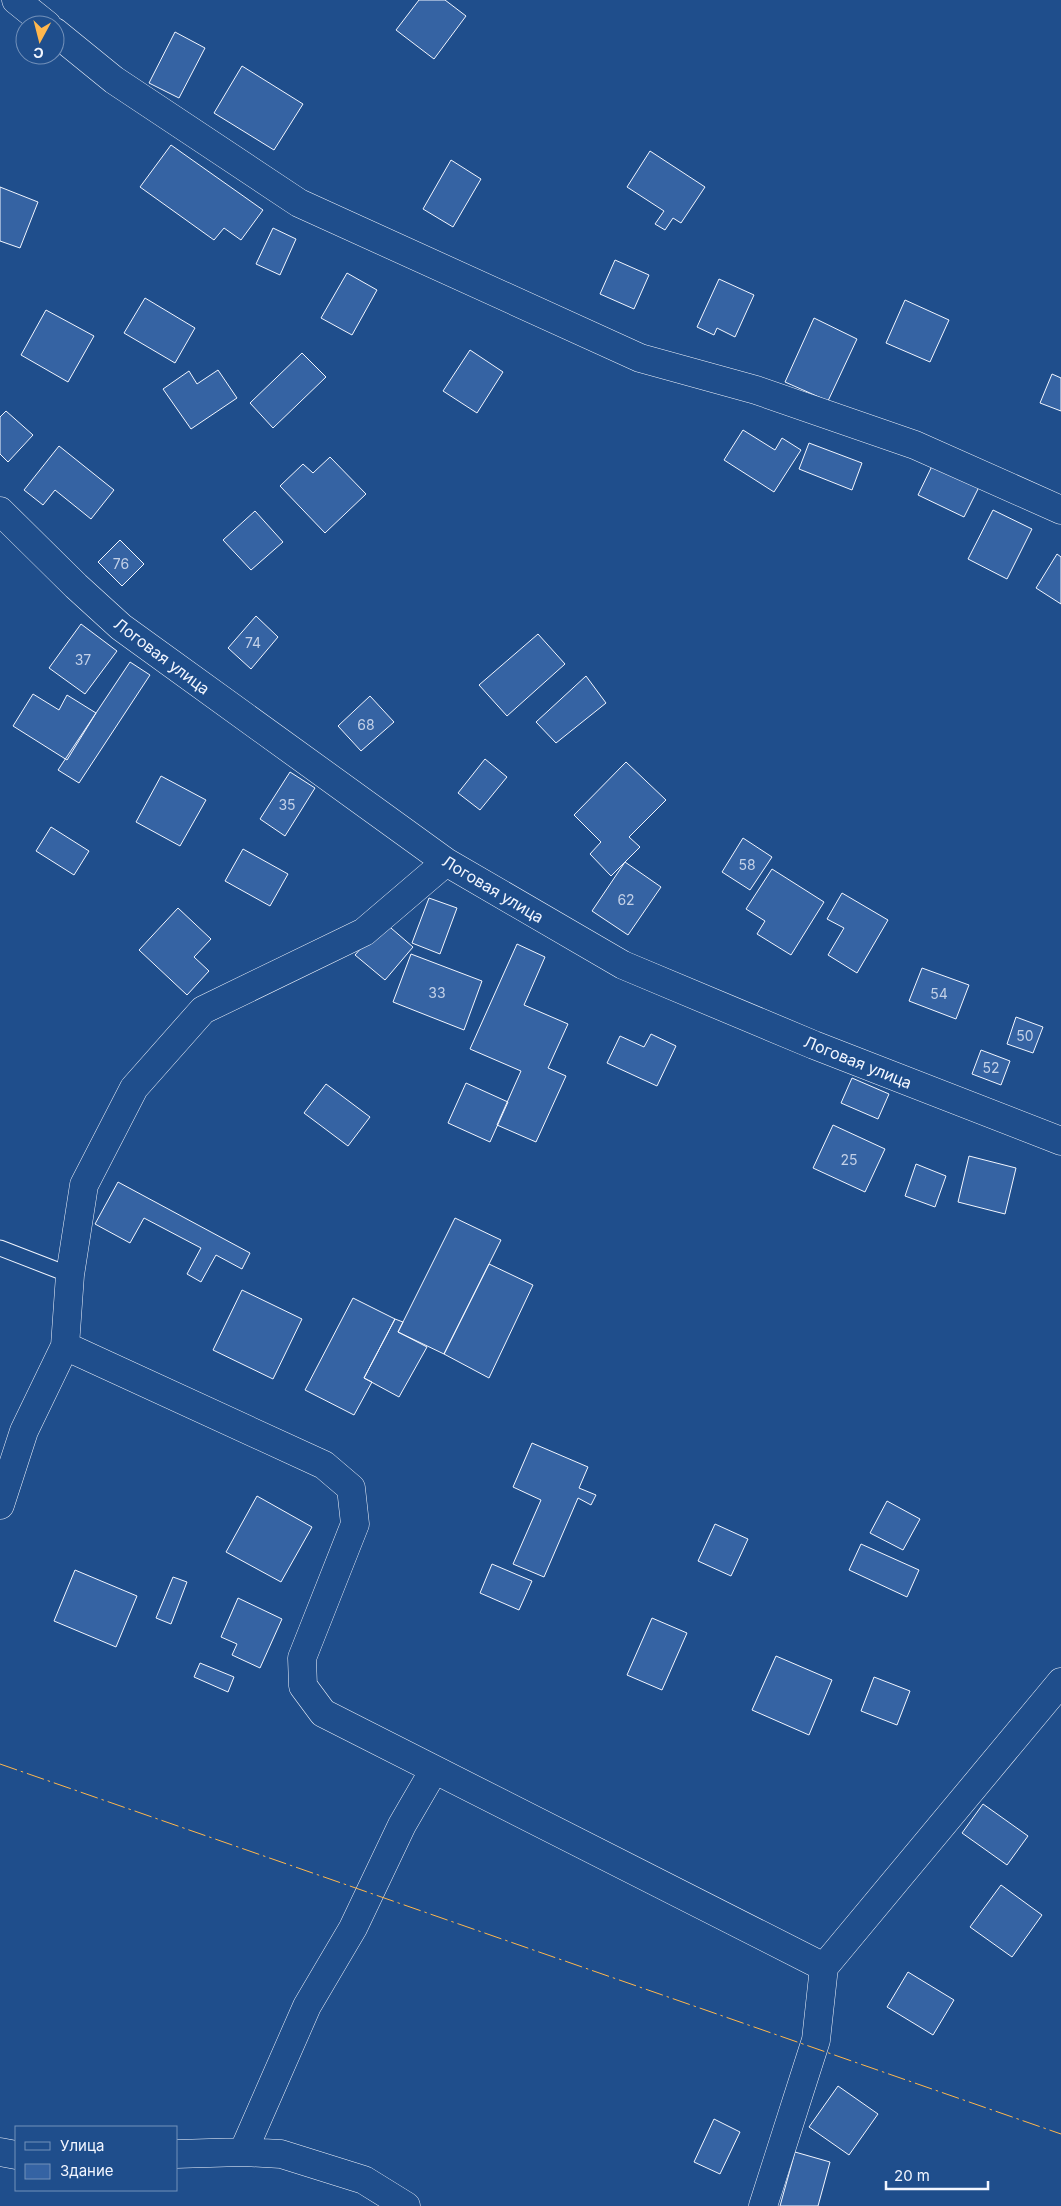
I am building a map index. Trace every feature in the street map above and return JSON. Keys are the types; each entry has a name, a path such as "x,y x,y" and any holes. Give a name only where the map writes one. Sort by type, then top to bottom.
{"street":[{"path":"16,0 35,15"},
{"path":"65,40 114,80 299,203 640,358 756,390 915,444 1061,510"},
{"name":"Логовая улица","path":"0,511 76,586 121,627 446,862 623,965 814,1044 1061,1141"},
{"path":"0,1505 24,1431 65,1346 70,1275 84,1184 134,1088 203,1010 364,932 446,862"},
{"path":"65,1346 324,1465 350,1488 355,1524 302,1658 303,1686 323,1713 824,1967"},
{"path":"763,2206 816,2040 824,1967 1061,1682"},
{"path":"243,2152 307,2006 353,1928 402,1825 434,1770"},
{"path":"0,2152 15,2155"},
{"path":"178,2154 243,2152 281,2154 364,2180 406,2206"}],"lane":[{"path":"0,1248 70,1275"}],"building":[{"path":"419,0 445,0 466,16 434,59 396,30"},
{"path":"175,32 205,48 179,98 149,83"},
{"path":"242,66 303,104 274,150 214,113"},
{"path":"171,145 263,210 241,240 224,228 214,240 140,187"},
{"path":"650,151 705,187 681,223 673,218 665,230 655,224 664,211 627,187"},
{"path":"451,160 481,179 453,227 423,209"},
{"path":"0,187 38,202 20,248 0,241"},
{"path":"273,228 296,239 280,275 256,264"},
{"path":"615,260 649,275 634,309 600,294"},
{"path":"347,273 377,290 352,335 321,318"},
{"path":"719,279 754,295 735,337 717,328 714,335 697,327"},
{"path":"145,298 195,328 175,363 124,333"},
{"path":"905,300 949,320 930,362 886,343"},
{"path":"46,310 94,336 68,382 21,355"},
{"path":"814,318 857,339 828,401 785,382"},
{"path":"470,350 503,372 477,413 443,391"},
{"path":"302,353 326,377 273,428 250,403"},
{"path":"218,370 237,398 191,429 163,389 189,371 197,384"},
{"path":"1052,374 1061,378 1061,411 1040,403"},
{"path":"6,411 33,435 8,462 0,454 0,417"},
{"path":"743,430 775,450 782,438 801,450 774,492 724,460"},
{"path":"809,443 862,463 852,490 799,469"},
{"path":"59,446 114,490 91,519 55,490 43,505 24,490"},
{"path":"330,457 366,494 325,533 280,486 303,464 313,473"},
{"path":"933,464 979,487 964,517 918,495"},
{"path":"993,510 1032,529 1007,579 968,559"},
{"path":"255,511 283,542 251,570 223,540"},
{"path":"120,540 144,564 122,586 98,562"},
{"path":"1057,554 1061,557 1061,604 1036,588"},
{"path":"256,616 278,637 251,669 228,648"},
{"path":"81,624 117,651 85,694 49,668"},
{"path":"538,634 565,664 507,716 479,685"},
{"path":"130,662 150,675 79,783 58,770"},
{"path":"586,676 606,703 556,743 536,722"},
{"path":"33,694 59,710 67,695 96,713 67,760 13,726"},
{"path":"370,696 394,722 361,751 338,726"},
{"path":"485,759 507,777 480,810 458,793"},
{"path":"626,762 666,800 629,837 640,847 611,876 590,854 601,842 574,815"},
{"path":"290,772 315,788 285,836 260,819"},
{"path":"161,776 206,800 180,846 136,822"},
{"path":"51,827 89,851 74,875 36,851"},
{"path":"743,838 772,857 750,890 722,872"},
{"path":"243,849 288,874 270,906 225,881"},
{"path":"625,862 661,887 628,935 592,911"},
{"path":"772,869 824,902 791,955 757,934 765,921 746,909"},
{"path":"842,893 888,920 857,973 828,955 844,928 827,919"},
{"path":"429,898 457,908 440,954 412,943"},
{"path":"178,908 211,939 194,957 209,971 187,995 139,950"},
{"path":"384,922 413,947 385,980 355,955"},
{"path":"517,944 545,957 524,1005 568,1024 548,1068 566,1076 536,1142 497,1125 521,1071 470,1049"},
{"path":"411,954 482,981 464,1030 393,1002"},
{"path":"922,968 969,985 956,1019 909,1001"},
{"path":"1016,1017 1043,1027 1033,1053 1007,1044"},
{"path":"651,1034 676,1046 657,1086 607,1063 620,1036 644,1047"},
{"path":"981,1050 1010,1061 1001,1085 972,1074"},
{"path":"852,1078 889,1094 878,1119 841,1103"},
{"path":"466,1083 508,1102 490,1142 448,1123"},
{"path":"326,1084 370,1117 348,1146 304,1113"},
{"path":"833,1125 885,1149 865,1192 813,1168"},
{"path":"969,1156 1016,1168 1005,1214 958,1202"},
{"path":"916,1164 946,1176 935,1207 905,1196"},
{"path":"118,1182 250,1253 242,1269 216,1255 201,1282 187,1274 201,1248 144,1218 130,1243 95,1224"},
{"path":"455,1218 501,1240 444,1354 398,1332"},
{"path":"489,1264 533,1285 489,1378 444,1354"},
{"path":"242,1290 302,1319 273,1379 213,1350"},
{"path":"353,1298 395,1319 364,1378 372,1382 354,1415 305,1390"},
{"path":"395,1319 403,1322 398,1332 427,1347 399,1397 364,1378"},
{"path":"532,1443 588,1467 579,1488 596,1495 591,1505 578,1498 544,1577 513,1564 541,1500 513,1487"},
{"path":"257,1496 312,1527 281,1582 226,1552"},
{"path":"887,1501 920,1519 903,1550 870,1533"},
{"path":"715,1524 748,1539 731,1576 698,1561"},
{"path":"861,1544 919,1570 907,1597 849,1570"},
{"path":"492,1564 532,1581 519,1610 480,1593"},
{"path":"75,1570 137,1596 116,1647 54,1621"},
{"path":"173,1577 187,1582 171,1624 156,1618"},
{"path":"238,1598 282,1619 260,1668 232,1655 237,1644 221,1637"},
{"path":"652,1618 687,1633 662,1690 627,1675"},
{"path":"776,1656 832,1680 809,1735 752,1710"},
{"path":"200,1663 234,1677 228,1692 194,1677"},
{"path":"874,1677 910,1691 897,1725 861,1711"},
{"path":"983,1804 1028,1836 1007,1865 962,1833"},
{"path":"1001,1885 1042,1915 1012,1957 970,1927"},
{"path":"908,1972 954,2000 933,2035 887,2007"},
{"path":"838,2086 878,2114 849,2155 809,2127"},
{"path":"714,2119 740,2132 720,2174 694,2162"},
{"path":"795,2152 830,2162 818,2206 780,2206"}],"power":[{"path":"0,1764 1061,2134"}]}
